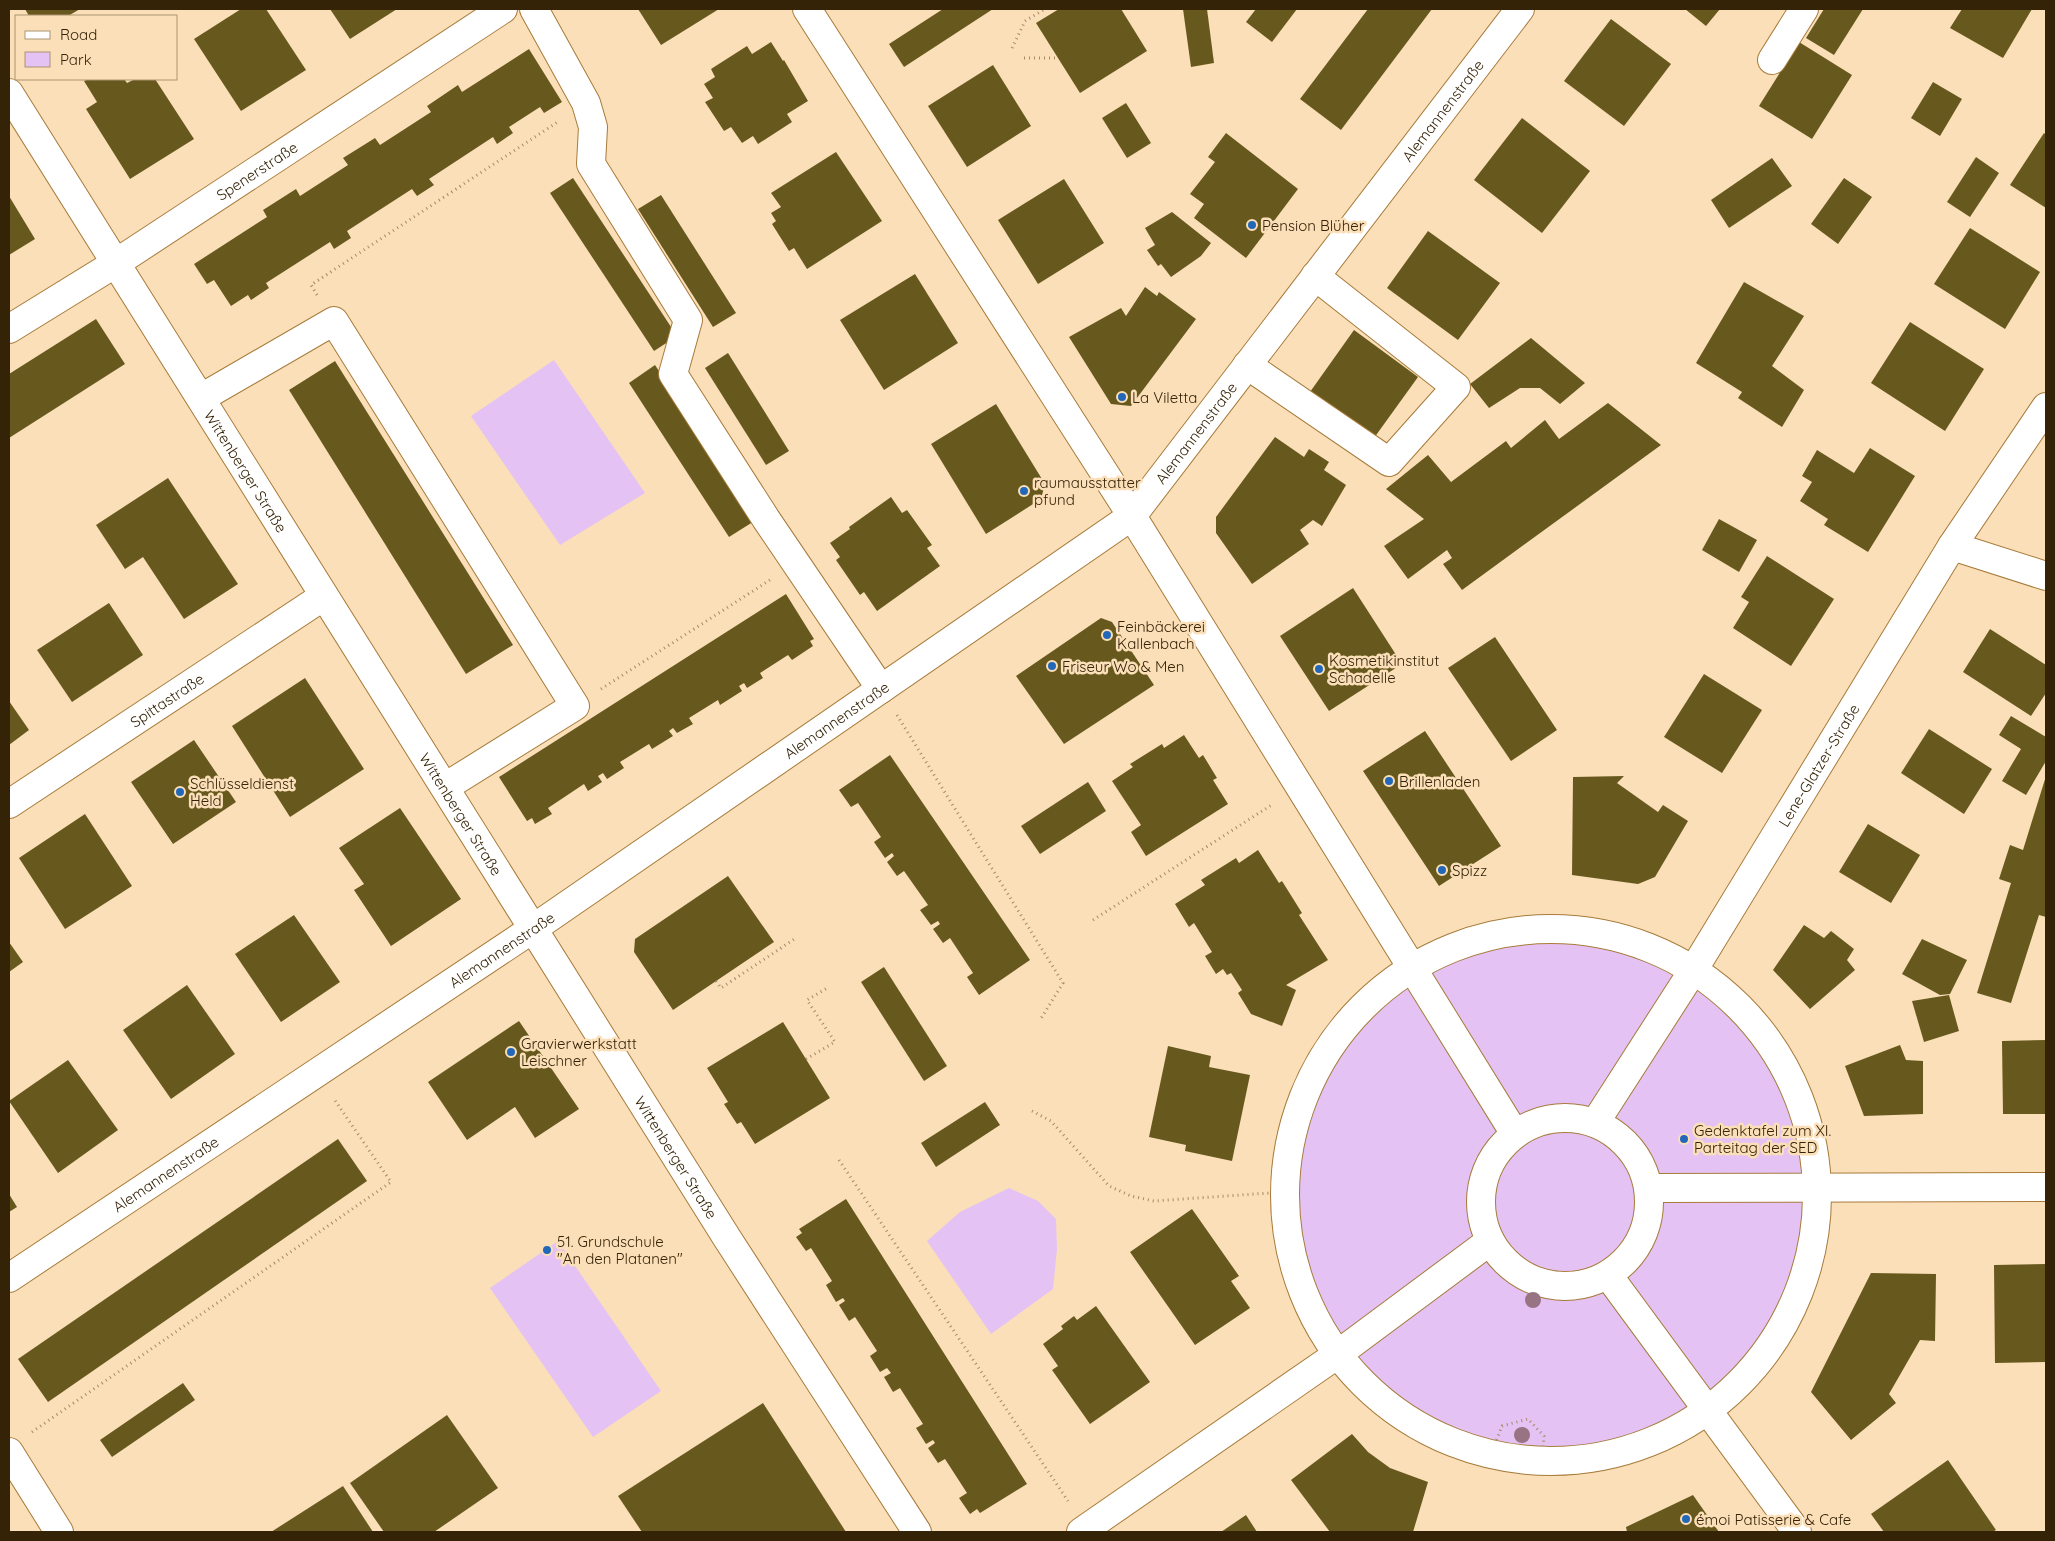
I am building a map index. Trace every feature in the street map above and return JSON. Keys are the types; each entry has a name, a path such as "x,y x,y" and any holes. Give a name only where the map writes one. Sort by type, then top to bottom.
{"street":[{"name":"Spenerstraße","path":"9,329 116,263 503,9"},
{"path":"534,9 586,104 593,127 591,164 688,320 673,374 796,563 881,689"},
{"path":"807,9 1132,516 1515,1134"},
{"name":"Alemannenstraße","path":"9,1278 534,928 1132,516 1520,9"},
{"path":"1772,60 1804,9"},
{"name":"Wittenberger Straße","path":"9,93 727,1238 917,1532"},
{"path":"1247,365 1389,462 1456,387 1315,276"},
{"path":"201,398 334,321 575,706 445,787"},
{"name":"Lene-Glatzer-Straße","path":"1595,1123 1694,969 1952,546 2046,408"},
{"path":"1952,546 2046,576"},
{"name":"Spittastraße","path":"9,804 324,596"},
{"path":"1552,928 1603,934 1652,948 1694,969 1738,1005 1772,1046 1796,1090 1812,1142 1818,1189 1813,1245 1799,1294 1768,1349 1730,1393 1709,1411 1655,1441 1596,1457 1542,1461 1491,1454 1449,1441 1405,1417 1365,1386 1338,1354 1304,1297 1288,1238 1284,1192 1286,1160 1291,1133 1304,1092 1329,1046 1364,1005 1390,982 1412,967 1448,949 1498,934 1552,928"},
{"path":"1554,1119 1579,1119 1595,1123 1620,1138 1639,1161 1649,1188 1649,1214 1642,1238 1628,1259 1608,1275 1583,1285 1555,1286 1529,1279 1506,1263 1490,1241 1482,1218 1481,1195 1486,1172 1498,1151 1515,1134 1529,1126 1554,1119"},
{"path":"1649,1188 2046,1187"},
{"path":"1084,1531 1338,1354 1490,1241"},
{"path":"1608,1275 1797,1532"},
{"path":"17,1445 59,1532"}],"path":[{"path":"1012,48 1025,22 1045,9"},
{"path":"1024,58 1058,58"},
{"path":"334,321 311,285 586,104"},
{"path":"575,706 796,563"},
{"path":"881,689 1063,983 1040,1020"},
{"path":"1094,920 1299,787"},
{"path":"716,982 721,988 796,938"},
{"path":"806,1059 835,1042 807,1000 829,987"},
{"path":"17,1445 391,1182 316,1073"},
{"path":"1032,1111 1051,1121 1109,1186 1131,1196 1154,1201 1284,1192"},
{"path":"839,1160 1084,1531"},
{"path":"1491,1454 1502,1426 1528,1419 1544,1436 1542,1461"}],"green space":[{"path":"554,360 645,493 560,545 471,416"},
{"path":"1552,935 1602,940 1650,955 1673,965 1694,978 1733,1010 1765,1049 1778,1070 1788,1093 1803,1141 1808,1191 1803,1241 1788,1289 1778,1312 1765,1333 1733,1372 1694,1404 1673,1417 1650,1427 1602,1442 1552,1447 1502,1442 1454,1427 1431,1417 1410,1404 1371,1372 1339,1333 1326,1312 1316,1289 1301,1241 1296,1191 1301,1141 1316,1093 1326,1070 1339,1049 1371,1010 1410,978 1431,965 1454,955 1502,940"},
{"path":"1009,1188 1038,1201 1056,1219 1057,1249 1053,1289 991,1334 927,1241 960,1212"},
{"path":"558,1241 661,1391 593,1437 490,1288"}],"building":[{"path":"25,9 80,9 70,15 28,15"},
{"path":"241,9 266,9 306,70 241,111 194,39"},
{"path":"330,9 397,9 350,39"},
{"path":"638,9 719,9 661,45"},
{"path":"943,9 993,9 904,67 889,44"},
{"path":"1059,9 1121,9 1147,51 1080,93 1036,23"},
{"path":"1183,9 1207,9 1214,63 1191,67"},
{"path":"1256,9 1297,9 1272,42 1246,22"},
{"path":"1368,9 1432,9 1341,130 1300,99"},
{"path":"1685,9 1720,9 1706,26"},
{"path":"1824,9 1863,9 1834,55 1806,38"},
{"path":"1962,9 2032,9 2003,58 1950,28"},
{"path":"1611,19 1671,64 1624,126 1564,81"},
{"path":"771,42 808,101 787,114 792,122 758,144 753,136 742,143 731,127 724,131 705,102 713,98 704,84 715,77 711,69 747,46 752,54"},
{"path":"1799,42 1852,75 1812,139 1759,106"},
{"path":"529,49 562,102 544,113 540,107 509,127 513,133 497,144 493,137 429,179 434,185 417,196 412,189 347,231 351,238 334,249 330,242 266,283 269,288 251,300 248,295 231,306 214,280 207,284 194,264 267,217 263,210 296,189 300,196 348,165 343,158 375,138 380,145 431,112 427,106 458,85 462,92"},
{"path":"993,65 1031,126 967,167 928,106"},
{"path":"125,80 127,83 133,80 156,80 194,139 130,179 86,109 97,102 84,81"},
{"path":"1933,82 1962,99 1940,136 1911,118"},
{"path":"1126,103 1151,143 1127,158 1102,118"},
{"path":"1522,118 1590,171 1542,233 1474,180"},
{"path":"1226,133 1298,189 1246,258 1194,218 1204,204 1190,194 1215,162 1208,157"},
{"path":"2044,133 2046,135 2046,208 2010,185"},
{"path":"836,152 882,221 807,269 794,248 789,251 772,224 776,221 771,213 781,207 771,193"},
{"path":"1976,157 1999,173 1970,217 1947,202"},
{"path":"1772,158 1792,186 1729,228 1711,200"},
{"path":"573,178 677,336 654,351 550,193"},
{"path":"1844,178 1872,197 1838,244 1811,224"},
{"path":"1064,179 1104,243 1038,284 998,220"},
{"path":"661,195 736,313 713,327 638,209"},
{"path":"9,196 35,239 9,255"},
{"path":"1172,212 1211,243 1201,256 1171,277 1161,264 1158,266 1147,250 1155,245 1145,228"},
{"path":"1970,228 2040,272 2005,329 1934,284"},
{"path":"1428,231 1500,283 1458,340 1387,288"},
{"path":"915,274 958,343 884,390 840,320"},
{"path":"1744,282 1804,316 1772,366 1804,390 1782,427 1738,398 1742,392 1696,363"},
{"path":"1145,287 1157,296 1159,292 1196,319 1131,406 1111,404 1069,337 1121,308 1126,316"},
{"path":"96,319 125,364 9,438 9,374"},
{"path":"1910,322 1984,369 1945,431 1871,383"},
{"path":"1354,330 1418,377 1374,438 1310,392"},
{"path":"1531,338 1585,383 1560,404 1540,388 1520,388 1489,408 1470,384"},
{"path":"728,353 789,451 766,465 705,368"},
{"path":"335,361 513,645 466,674 289,390"},
{"path":"655,365 756,520 729,537 629,383"},
{"path":"1608,403 1661,445 1462,590 1443,564 1452,558 1447,550 1408,579 1384,546 1424,519 1386,489 1428,455 1451,482 1506,441 1511,448 1545,420 1559,439"},
{"path":"996,404 1045,484 1041,499 986,534 931,444"},
{"path":"1275,437 1304,457 1309,449 1329,462 1324,470 1346,485 1322,526 1313,520 1300,530 1309,544 1252,584 1216,533 1216,517"},
{"path":"1870,448 1915,476 1868,552 1824,525 1828,519 1800,501 1812,482 1802,476 1817,450 1854,473"},
{"path":"168,478 238,584 184,619 143,557 125,569 96,525"},
{"path":"891,497 902,513 907,510 932,545 927,548 940,566 877,611 864,592 860,595 836,560 840,557 830,543"},
{"path":"1719,519 1757,540 1739,572 1702,550"},
{"path":"1767,556 1834,599 1791,666 1733,628 1749,602 1741,597"},
{"path":"1353,588 1402,664 1329,711 1280,636"},
{"path":"786,594 814,639 810,641 813,646 792,660 788,655 760,673 763,678 747,688 744,683 739,686 742,691 720,705 718,700 689,718 693,724 677,733 673,728 669,731 673,736 652,749 649,744 620,762 624,768 607,779 603,773 598,776 602,782 588,791 584,784 548,808 552,814 535,824 532,818 527,821 499,777"},
{"path":"109,603 143,655 72,702 37,650"},
{"path":"1101,618 1112,622 1154,685 1064,744 1016,676"},
{"path":"1990,629 2046,665 2046,693 2031,716 1963,672"},
{"path":"1495,637 1557,730 1511,761 1448,668"},
{"path":"1704,674 1762,710 1722,773 1664,737"},
{"path":"305,678 364,769 290,817 232,726"},
{"path":"9,701 29,730 9,745"},
{"path":"2011,716 2046,737 2046,761 2026,795 2002,781 2021,749 1999,735"},
{"path":"1929,729 1992,769 1964,814 1901,773"},
{"path":"1425,731 1501,846 1439,886 1363,771"},
{"path":"1184,735 1199,758 1203,755 1217,778 1213,780 1228,804 1146,856 1131,832 1141,825 1112,781 1133,767 1130,764 1162,744 1164,748"},
{"path":"194,740 236,802 173,844 131,782"},
{"path":"890,755 1030,960 979,995 967,977 973,973 950,938 943,943 933,929 940,924 938,921 931,925 920,910 928,905 904,871 897,876 887,862 894,856 892,853 885,858 874,842 881,837 858,803 851,807 839,790"},
{"path":"1624,776 1617,783 1658,812 1663,805 1688,821 1655,877 1638,884 1572,875 1573,777"},
{"path":"2046,776 2046,917 2039,915 2011,1003 1977,993 2011,883 1999,879 2010,845 2023,850"},
{"path":"1088,782 1106,811 1040,854 1021,826"},
{"path":"400,808 461,899 391,946 354,890 364,884 339,848"},
{"path":"85,814 132,886 65,929 19,858"},
{"path":"1868,824 1920,855 1891,903 1839,872"},
{"path":"1258,850 1279,883 1282,881 1302,913 1299,915 1328,960 1286,985 1296,990 1282,1026 1251,1014 1238,993 1242,990 1231,973 1227,975 1223,969 1216,974 1205,956 1212,952 1194,923 1189,927 1175,904 1205,885 1201,880 1236,858 1239,863"},
{"path":"728,876 774,942 673,1010 634,952 635,939"},
{"path":"294,915 340,982 281,1022 235,954"},
{"path":"1804,925 1824,938 1831,931 1854,949 1847,960 1855,970 1810,1009 1773,970"},
{"path":"1922,939 1967,960 1950,994 1940,995 1902,974"},
{"path":"9,942 23,962 9,972"},
{"path":"884,967 947,1066 924,1081 861,982"},
{"path":"187,985 235,1054 171,1099 123,1030"},
{"path":"1949,995 1959,1031 1924,1042 1912,1001"},
{"path":"519,1021 579,1109 535,1138 515,1107 467,1140 428,1082"},
{"path":"783,1022 830,1098 755,1144 741,1122 737,1124 724,1104 728,1102 707,1068"},
{"path":"2046,1040 2046,1114 2003,1114 2002,1041"},
{"path":"1900,1045 1906,1060 1923,1061 1923,1114 1864,1116 1845,1066"},
{"path":"1168,1046 1211,1056 1209,1067 1250,1075 1232,1161 1185,1151 1186,1145 1149,1137"},
{"path":"68,1060 118,1130 58,1173 9,1101"},
{"path":"985,1102 1000,1125 936,1167 921,1143"},
{"path":"338,1139 367,1181 48,1402 18,1359"},
{"path":"9,1194 17,1207 9,1212"},
{"path":"846,1199 1027,1484 980,1513 977,1509 970,1514 959,1498 967,1493 945,1459 938,1463 928,1448 935,1443 933,1440 926,1444 916,1428 923,1424 900,1388 893,1392 884,1377 891,1373 887,1368 880,1372 870,1356 877,1351 855,1317 849,1321 839,1305 845,1301 843,1298 836,1302 826,1285 832,1281 811,1248 806,1251 796,1237 802,1233 799,1229"},
{"path":"1192,1209 1239,1276 1231,1281 1250,1308 1195,1345 1130,1252"},
{"path":"2046,1264 2046,1362 1995,1363 1994,1265"},
{"path":"1871,1273 1936,1274 1935,1341 1920,1340 1889,1394 1896,1403 1851,1440 1811,1392"},
{"path":"1096,1306 1150,1382 1090,1424 1052,1370 1058,1366 1043,1344 1063,1329 1061,1326 1074,1316 1077,1320"},
{"path":"183,1383 195,1400 112,1457 100,1440"},
{"path":"763,1403 846,1532 642,1532 618,1496"},
{"path":"447,1415 498,1488 434,1532 384,1532 350,1483"},
{"path":"1352,1434 1368,1452 1390,1468 1428,1482 1413,1532 1330,1532 1291,1480"},
{"path":"1948,1460 1996,1530 1992,1532 1884,1532 1871,1514"},
{"path":"343,1486 373,1532 271,1532"},
{"path":"1693,1495 1719,1532 1627,1532 1626,1527"},
{"path":"1246,1515 1257,1532 1221,1532"}],"place":[{"name":"Pension Blüher","path":"1252,225"},
{"name":"La Viletta","path":"1122,397"},
{"name":"raumausstatter pfund","path":"1024,491"},
{"name":"Feinbäckerei Kallenbach","path":"1107,635"},
{"name":"Friseur Wo & Men","path":"1052,666"},
{"name":"Kosmetikinstitut Schadelle","path":"1319,669"},
{"name":"Brillenladen","path":"1389,781"},
{"name":"Schlüsseldienst Held","path":"180,792"},
{"name":"Spizz","path":"1442,870"},
{"name":"Gravierwerkstatt Leischner","path":"511,1052"},
{"name":"Gedenktafel zum XI. Parteitag der SED","path":"1684,1139"},
{"name":"51. Grundschule \"An den Platanen\"","path":"547,1250"},
{"name":"émoi Patisserie & Cafe","path":"1686,1519"}]}
